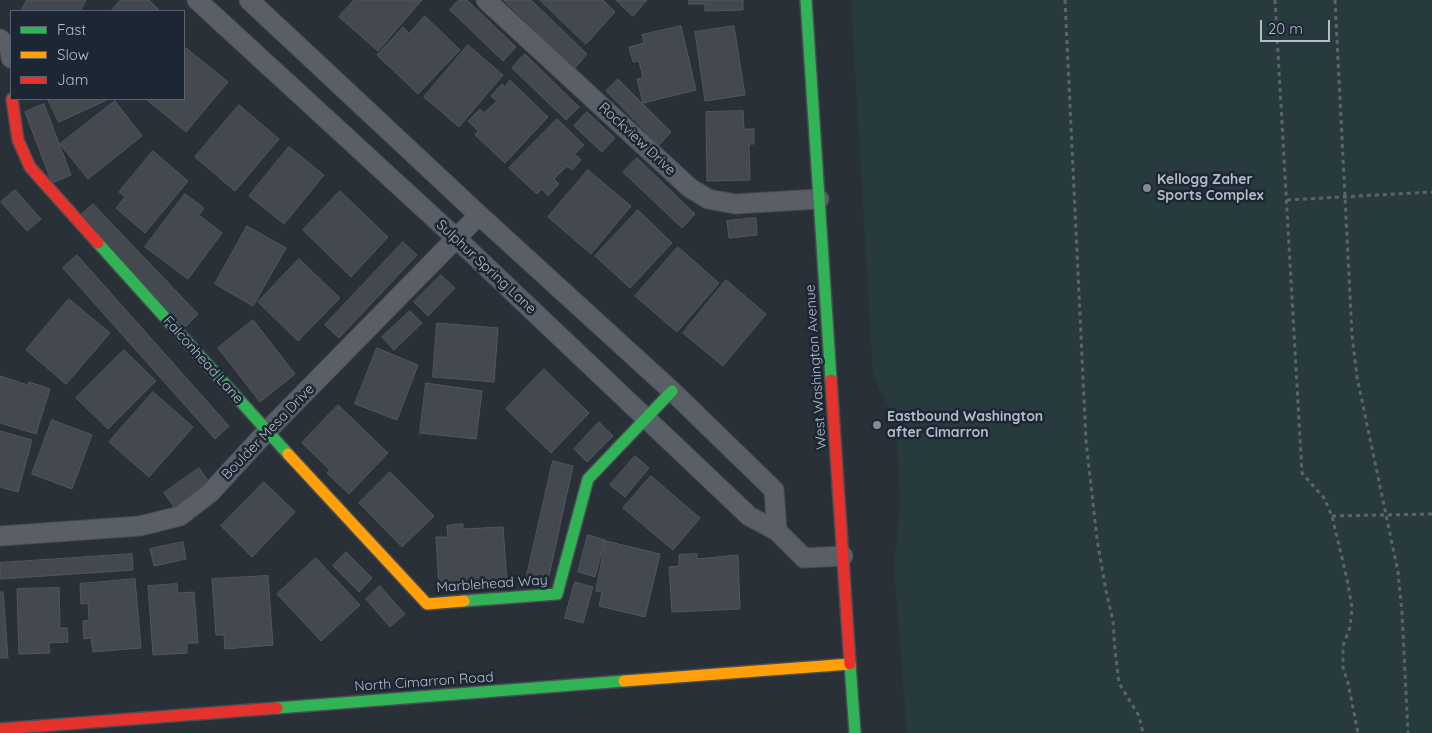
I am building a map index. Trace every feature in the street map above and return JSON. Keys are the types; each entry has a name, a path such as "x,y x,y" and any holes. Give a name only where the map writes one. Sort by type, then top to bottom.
{"street":[{"name":"Sulphur Spring Lane","path":"197,0 456,238 750,516 777,531 804,558 843,556"},
{"path":"249,0 479,215 672,391 774,490 777,531"},
{"name":"Rockview Drive","path":"486,0 690,188 708,199 735,204 819,199"},
{"name":"West Washington Avenue","path":"806,0 855,733"},
{"path":"0,39 10,49"},
{"name":"Falconhead Lane","path":"12,100 18,140 30,167 267,431 427,604"},
{"name":"Boulder Mesa Drive","path":"0,536 140,526 180,516 210,493 267,431 479,215"},
{"name":"Marblehead Way","path":"427,604 557,594 588,479 672,391"},
{"name":"North Cimarron Road","path":"0,729 112,727 850,664"}],"path":[{"path":"1065,0 1086,432 1090,476 1100,556 1113,621 1119,683 1139,716 1144,733"},
{"path":"1275,0 1302,473 1324,498 1332,516 1352,608 1350,628 1343,646 1343,668 1358,733"},
{"path":"1334,0 1352,335 1357,376 1398,572 1408,733"},
{"path":"1287,200 1432,192"},
{"path":"1332,516 1432,514"}],"green space":[{"name":"Kellogg Zaher Sports Complex","path":"851,0 1432,0 1432,733 907,733 894,565 900,508 897,424 873,375"}],"building":[{"path":"27,0 86,0 81,10 22,10"},
{"path":"121,0 149,0 159,10 112,10"},
{"path":"354,0 422,0 378,51 339,17"},
{"path":"459,0 467,0 516,47 503,61 450,10"},
{"path":"504,0 531,0 587,54 575,68"},
{"path":"540,0 603,0 615,12 586,44"},
{"path":"616,0 647,0 633,16"},
{"path":"689,0 743,0 743,10 705,11 705,4 689,4"},
{"path":"425,16 460,50 418,94 377,55 403,27 409,33"},
{"path":"681,26 696,90 643,103 637,79 643,78 639,61 633,62 629,47 644,43 642,35"},
{"path":"734,26 745,95 705,101 695,32"},
{"path":"468,45 503,75 459,127 424,97"},
{"path":"185,49 228,82 186,132 147,100 185,100"},
{"path":"525,54 579,107 566,120 512,68"},
{"path":"618,79 671,132 659,145 606,91"},
{"path":"510,80 548,117 505,163 475,135 478,131 468,121 480,109 484,113 497,101 491,96 502,84 505,87"},
{"path":"48,100 107,100 59,122"},
{"path":"115,101 142,136 88,179 60,144"},
{"path":"44,104 71,175 52,183 25,112"},
{"path":"239,105 279,139 235,191 195,157"},
{"path":"743,111 744,129 754,129 754,144 749,144 750,180 707,181 706,112"},
{"path":"587,112 615,138 602,152 574,126"},
{"path":"557,119 584,145 575,154 581,160 572,170 567,166 554,179 559,184 548,196 542,189 537,194 509,168"},
{"path":"289,147 324,175 284,224 249,196"},
{"path":"153,151 188,181 145,233 116,208 125,197 119,192"},
{"path":"637,158 695,214 682,228 623,172"},
{"path":"588,170 631,206 591,254 548,217"},
{"path":"15,190 41,219 27,231 1,202"},
{"path":"340,191 388,237 351,277 303,230"},
{"path":"185,194 204,208 199,215 222,233 188,279 145,247"},
{"path":"93,204 198,314 185,327 80,216"},
{"path":"638,210 672,243 630,288 595,256"},
{"path":"756,218 757,235 729,238 727,221"},
{"path":"247,226 286,248 253,306 215,284"},
{"path":"403,242 417,255 339,338 325,325"},
{"path":"678,247 719,283 677,332 635,296"},
{"path":"77,255 229,426 215,439 63,268"},
{"path":"299,259 340,298 298,341 258,302"},
{"path":"441,275 455,288 428,316 414,302"},
{"path":"726,280 766,314 723,366 683,333"},
{"path":"69,299 110,333 66,384 26,350"},
{"path":"410,311 422,323 394,350 382,337"},
{"path":"253,320 295,374 260,402 218,348"},
{"path":"437,323 498,328 494,382 433,377"},
{"path":"377,348 418,365 397,420 355,404"},
{"path":"124,350 156,381 108,429 76,398"},
{"path":"544,369 589,413 551,453 506,409"},
{"path":"0,376 28,385 29,382 50,389 36,434 0,423"},
{"path":"426,383 482,391 476,439 420,433"},
{"path":"153,392 193,427 149,477 109,442"},
{"path":"338,405 388,453 349,494 327,473 330,470 302,443"},
{"path":"52,420 92,435 72,489 32,474"},
{"path":"599,422 613,436 587,462 574,449"},
{"path":"0,431 32,440 18,492 0,487"},
{"path":"635,456 649,468 625,497 610,485"},
{"path":"553,461 573,466 547,585 526,580"},
{"path":"199,468 209,482 175,508 164,493"},
{"path":"390,472 434,516 402,547 359,503"},
{"path":"651,476 700,518 673,550 623,508"},
{"path":"264,482 295,512 252,557 221,526"},
{"path":"463,524 463,529 503,527 507,581 439,586 436,537 448,537 447,526"},
{"path":"588,535 605,540 595,577 578,572"},
{"path":"606,541 660,554 645,617 599,606 602,592 596,591"},
{"path":"183,542 186,559 154,566 150,549"},
{"path":"346,552 372,578 359,592 333,566"},
{"path":"132,554 133,570 0,579 0,563"},
{"path":"697,554 697,559 738,555 740,609 672,612 669,567 679,566 679,555"},
{"path":"316,558 360,605 321,641 277,594"},
{"path":"268,576 273,645 225,649 224,635 216,635 212,579"},
{"path":"135,579 141,648 93,652 91,638 84,639 83,621 89,620 88,603 81,604 80,584"},
{"path":"575,582 593,587 583,623 565,618"},
{"path":"177,584 178,593 194,592 198,643 187,643 187,653 153,655 148,586"},
{"path":"380,586 405,614 390,627 366,599"},
{"path":"59,588 60,628 67,628 68,642 49,643 50,653 19,654 17,589"},
{"path":"0,592 3,592 8,658 0,658"}],"traffic: fast":[{"path":"806,0 831,380"},
{"path":"98,243 288,454"},
{"path":"464,601 557,594 588,479 672,391"},
{"path":"850,664 855,733"},
{"path":"277,708 624,681"}],"traffic: slow":[{"path":"288,454 427,604 464,601"},
{"path":"624,681 850,664"}],"traffic: jam":[{"path":"12,100 18,140 30,167 98,243"},
{"path":"831,380 850,664"},
{"path":"0,729 277,708"}],"place":[{"name":"Kellogg Zaher Sports Complex","path":"1147,188"},
{"name":"Eastbound Washington after Cimarron","path":"877,425"}]}
